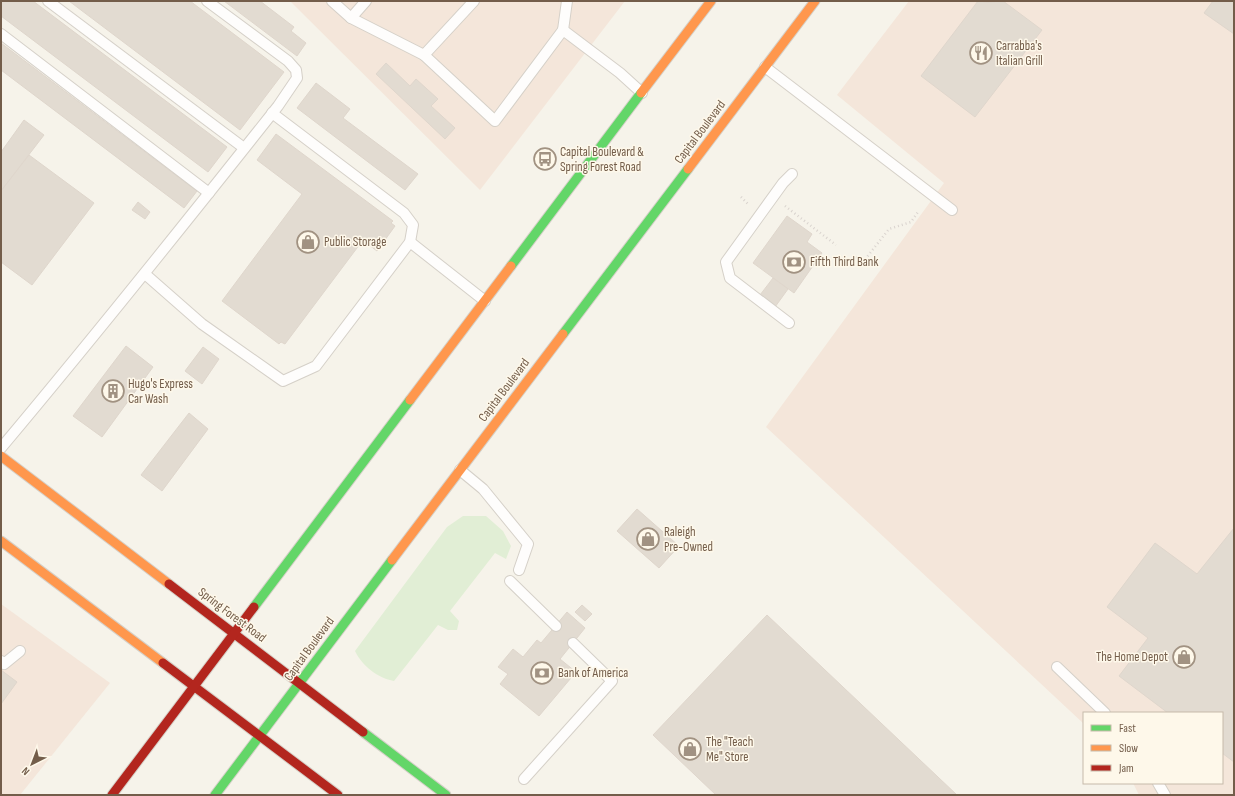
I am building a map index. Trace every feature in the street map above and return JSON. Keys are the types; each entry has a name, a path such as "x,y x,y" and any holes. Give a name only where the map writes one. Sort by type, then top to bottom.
{"main road":[{"path":"112,795 711,1"},
{"name":"Capital Boulevard","path":"215,795 814,1"},
{"name":"Spring Forest Road","path":"1,456 446,795"},
{"path":"1,540 338,795"}],"lane":[{"path":"48,1 244,148"},
{"path":"1,448 145,274 272,113 297,78 296,70 288,61 207,1"},
{"path":"332,1 351,18 424,55 495,121 563,30 567,1"},
{"path":"351,18 366,1"},
{"path":"424,55 474,1"},
{"path":"563,30 620,73 642,93"},
{"path":"1,34 209,193"},
{"path":"765,67 952,210"},
{"path":"145,274 202,324 283,380 316,366 410,242 413,225 404,213 272,113"},
{"path":"789,323 730,278 726,262 783,183 792,174"},
{"path":"410,242 485,301"},
{"path":"460,470 483,489 528,544 519,570"},
{"path":"510,581 556,626"},
{"path":"524,779 612,681 573,643"},
{"path":"1,661 4,664 20,651"},
{"path":"1057,667 1104,712"},
{"path":"1159,784 1165,795"}],"path":[{"path":"782,203 836,245"},
{"path":"856,257 863,262 889,229 911,222 918,212"}],"shaded area":[{"path":"290,1 625,1 480,190"},
{"path":"909,1 1234,1 1234,795 1139,795 1134,784 1223,784 1223,712 1083,712 1083,723 766,427 944,183 837,95"},
{"path":"1,604 110,683 20,795 1,795"}],"green space":[{"path":"463,516 486,516 503,531 511,546 506,559 495,553 450,611 459,621 457,630 448,630 438,625 394,681 376,674 362,662 355,651 447,527"}],"building":[{"path":"1,1 33,1 227,147 208,172 1,16"},
{"path":"69,1 190,1 284,72 240,130"},
{"path":"224,1 260,1 294,27 291,31 306,43 297,56"},
{"name":"Carrabba's Italian Grill","path":"978,1 1003,1 1042,30 975,117 921,76"},
{"path":"1213,1 1234,1 1234,34 1204,13"},
{"path":"1,43 197,191 184,208 1,70"},
{"path":"386,63 410,86 416,79 438,99 431,106 455,128 445,139 376,74"},
{"path":"316,83 350,109 343,118 418,174 405,190 297,108"},
{"path":"24,120 44,135 1,191 1,152"},
{"path":"276,134 393,221 391,223 395,226 377,251 360,238 357,242 360,244 285,344 281,342 279,344 222,301 302,194 257,160"},
{"path":"29,155 94,203 32,285 1,262 1,191"},
{"path":"138,202 150,212 145,219 132,210"},
{"path":"787,216 812,234 807,242 822,253 794,293 753,263"},
{"path":"773,278 788,289 775,307 760,295"},
{"name":"Hugo's Express Car Wash","path":"126,346 153,367 102,437 73,416"},
{"path":"203,347 219,359 202,384 185,371"},
{"path":"189,413 208,429 162,491 141,475"},
{"name":"Raleigh Pre-Owned","path":"637,509 679,546 659,568 617,531"},
{"name":"The Home Depot","path":"1234,528 1234,762 1223,754 1223,712 1167,712 1119,676 1148,638 1107,607 1155,543 1197,574"},
{"path":"582,605 592,614 585,621 575,612"},
{"path":"567,612 585,628 560,659 576,672 539,716 500,684 508,674 498,667 513,649 523,657 537,640 541,643"},
{"path":"767,615 957,795 716,795 653,735"},
{"path":"1,670 17,682 1,704"}],"traffic: fast":[{"path":"511,266 641,93"},
{"path":"563,334 688,169"},
{"path":"254,607 410,400"},
{"path":"215,795 392,560"},
{"path":"363,732 446,795"}],"traffic: slow":[{"path":"641,93 711,1"},
{"path":"688,169 815,1"},
{"path":"410,400 511,266"},
{"path":"392,560 563,334"},
{"path":"1,456 169,584"},
{"path":"1,541 163,663"}],"traffic: jam":[{"path":"169,584 363,732"},
{"path":"112,795 254,607"},
{"path":"163,663 338,795"}],"place":[{"name":"Carrabba's Italian Grill","path":"981,53"},
{"name":"Capital Boulevard & Spring Forest Road","path":"545,159"},
{"name":"Public Storage","path":"308,242"},
{"name":"Fifth Third Bank","path":"794,262"},
{"name":"Hugo's Express Car Wash","path":"113,391"},
{"name":"Raleigh Pre-Owned","path":"648,539"},
{"name":"The Home Depot","path":"1184,657"},
{"name":"Bank of America","path":"542,673"},
{"name":"The \"Teach Me\" Store","path":"690,749"}]}
